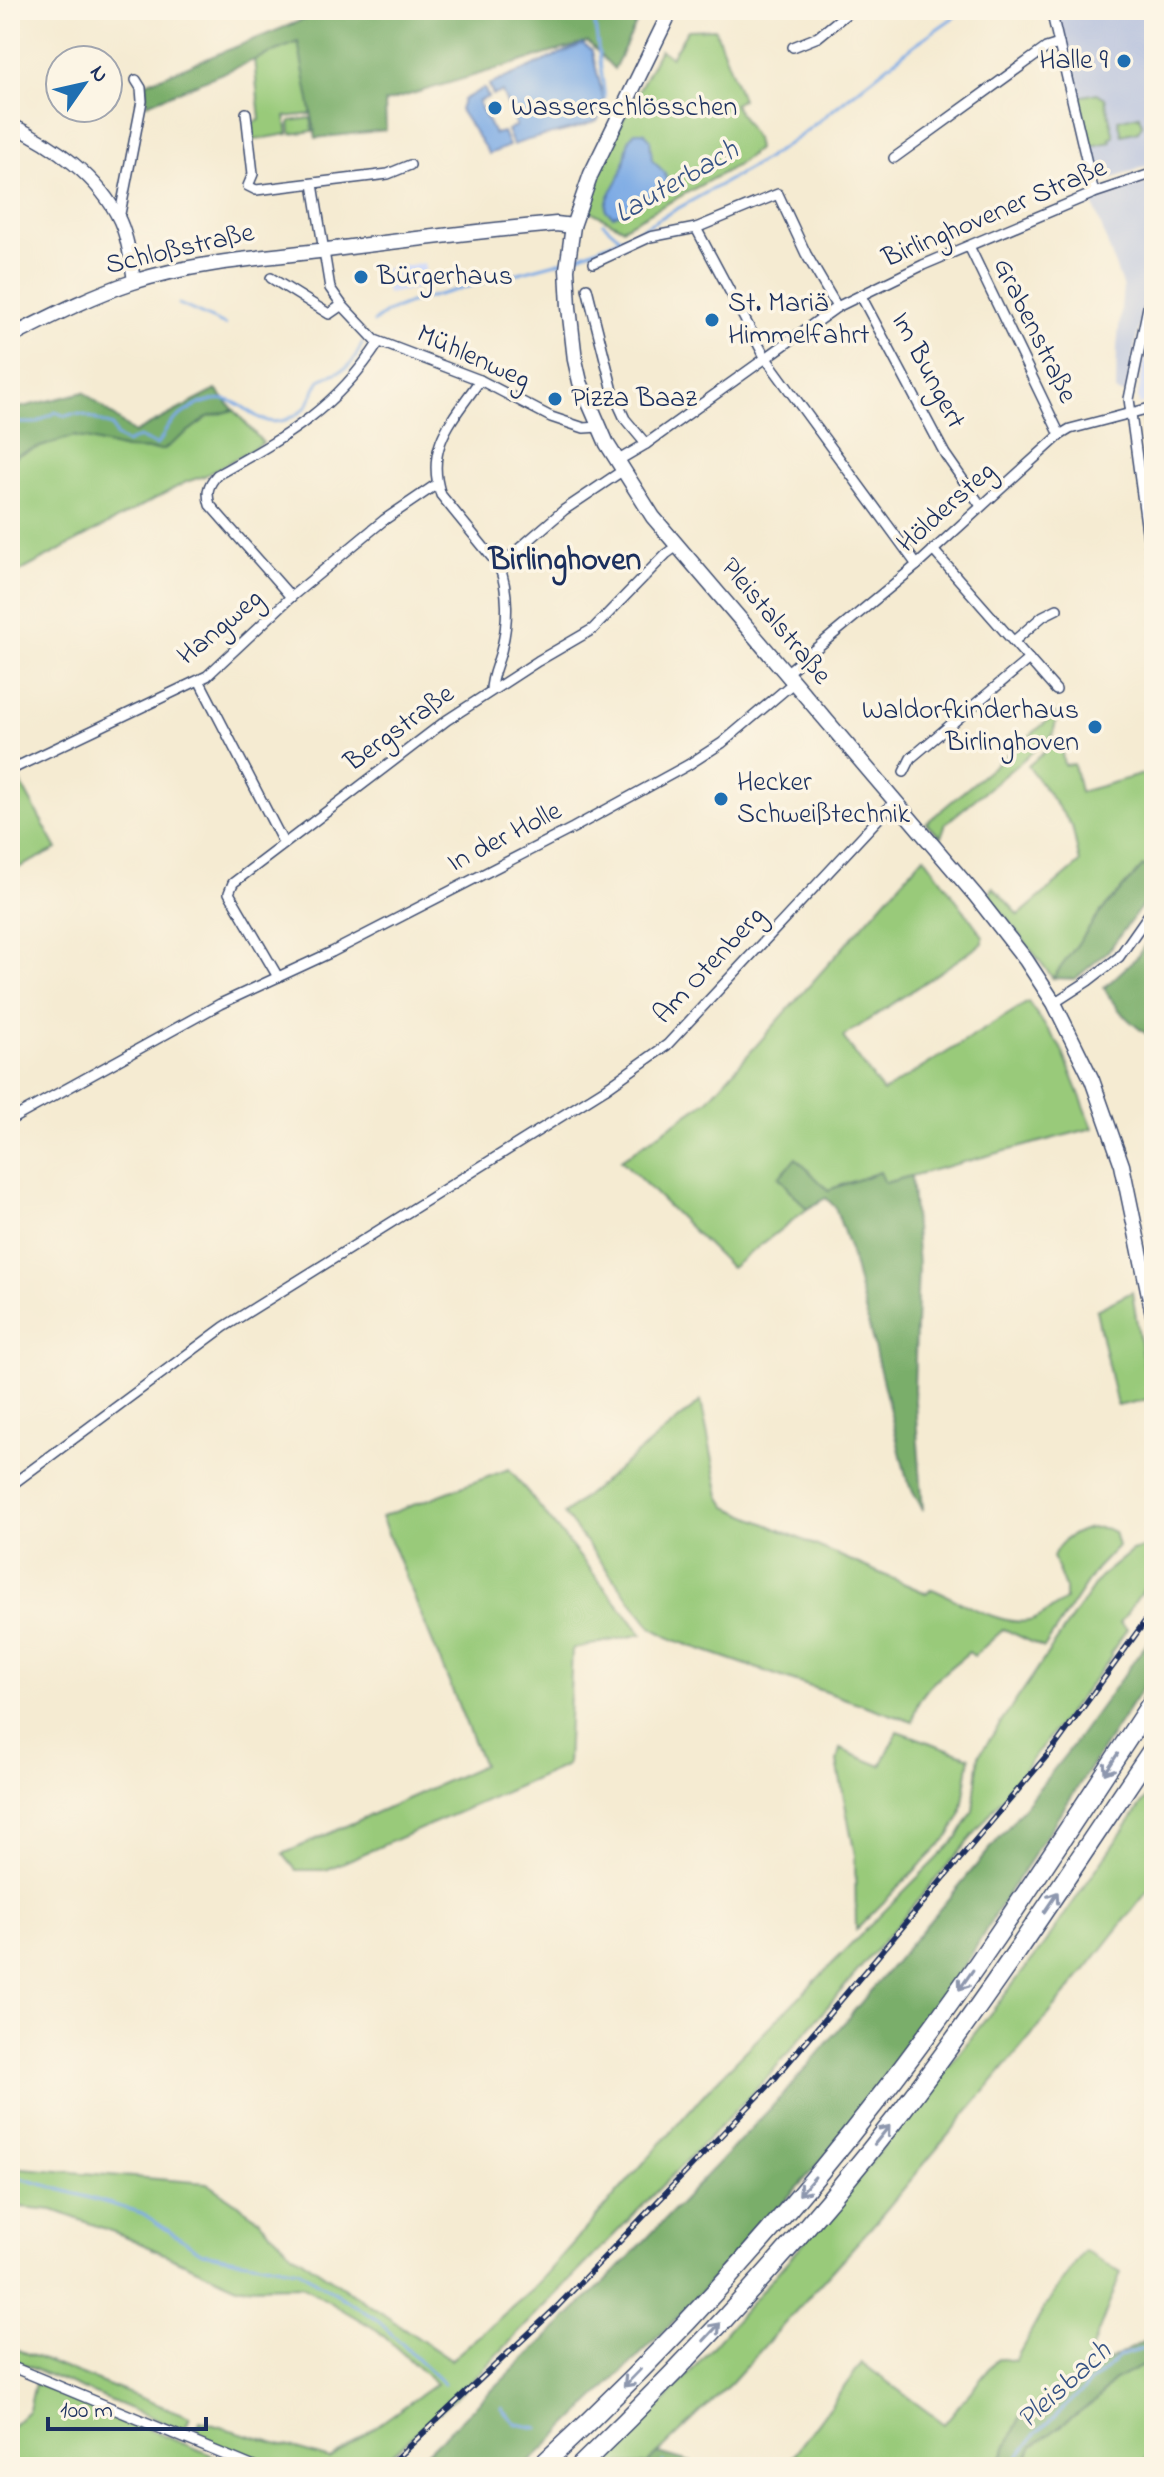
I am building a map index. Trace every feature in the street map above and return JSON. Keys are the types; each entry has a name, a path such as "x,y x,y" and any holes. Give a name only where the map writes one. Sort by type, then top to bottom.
{"highway":[{"path":"540,2467 694,2314 857,2126 1010,1917 1154,1699"},
{"path":"579,2467 783,2255 876,2143 968,2021 1154,1747"}],"main road":[{"name":"Pleistalstraße","path":"671,10 591,174 573,226 567,269 575,360 584,392 620,466 653,517 976,896 1026,960 1054,1003 1092,1080 1122,1165 1154,1319"},
{"name":"Schloßstraße","path":"10,337 86,300 134,281 244,259 539,225 573,226"}],"street":[{"path":"793,47 818,37 851,10"},
{"path":"1051,10 1094,193"},
{"path":"894,158 1046,48 1059,44"},
{"path":"119,219 142,101 141,88 136,80"},
{"name":"Schloßstraße","path":"246,113 253,174 248,186 256,190 388,174 410,165"},
{"path":"10,124 67,158 91,181 119,219 134,281"},
{"name":"Birlinghovener Straße","path":"499,566 646,444 837,307 923,265 1094,193 1154,173"},
{"path":"313,184 322,250"},
{"path":"594,263 650,237 696,228 778,194 812,265 837,307"},
{"path":"696,228 765,357 917,565"},
{"name":"Grabenstraße","path":"969,246 1060,435"},
{"name":"Mühlenweg","path":"322,250 330,288 342,305 379,342 480,380 551,417 584,428 599,427"},
{"path":"271,278 329,314 342,305"},
{"path":"1154,278 1129,399 1154,583"},
{"path":"587,288 614,395 625,419 646,444"},
{"name":"Im Bungert","path":"861,296 945,454 981,506"},
{"path":"291,597 210,505 207,495 209,483 217,475 292,433 329,404 360,372 379,342"},
{"path":"480,380 439,441 437,484 441,495 499,566 507,606 502,647 491,680 491,690"},
{"name":"Höldersteg","path":"789,679 1060,435 1070,429 1154,407"},
{"name":"Hangweg","path":"10,770 199,680 291,597 384,520 437,484"},
{"name":"Bergstraße","path":"278,977 229,893 233,883 447,720 593,629 677,546"},
{"path":"933,550 1056,690"},
{"path":"1014,641 1043,616 1057,609"},
{"path":"904,772 911,758 1029,659"},
{"name":"In der Holle","path":"10,1120 220,1004 332,952 560,835 688,765 722,743 789,679"},
{"path":"199,680 284,844"},
{"name":"Am Otenberg","path":"12,1486 224,1327 605,1089 667,1045 894,802"},
{"path":"1054,1003 1119,957 1154,907"},
{"path":"10,2366 254,2467"}],"shaded area":[{"path":"1055,10 1154,10 1154,163 1104,182 1099,178 1070,62 1078,60 1077,52 1069,54"},
{"path":"1147,183 1154,188 1154,255 1125,394 1116,392 1123,288 1092,200"},
{"path":"424,263 428,287 387,294 383,269"},
{"path":"1154,307 1154,402 1139,405 1138,397"}],"green space":[{"path":"327,10 643,10 614,69 588,42 385,102 386,130 316,138 298,42 147,104 146,83"},
{"path":"715,29 742,99 734,104 755,138 757,149 736,166 622,228 585,208 613,139 660,50 671,57 688,30"},
{"path":"299,42 312,114 285,117 288,134 253,140 251,124 260,120 254,58"},
{"path":"1097,93 1105,98 1114,137 1110,138 1111,142 1091,146 1079,97"},
{"path":"1139,115 1142,125 1138,131 1122,135 1118,120"},
{"path":"311,118 313,131 291,134 290,121"},
{"path":"216,390 234,410 208,417 163,450 126,449 74,436 19,454 10,462 10,410 84,392 134,433"},
{"path":"234,410 263,443 10,577 10,462 19,454 74,436 126,449 163,450 208,417"},
{"path":"1154,414 1154,501 1143,419"},
{"path":"1058,712 1053,735 946,823 941,837 926,823"},
{"path":"1054,744 1061,748 1064,765 1074,764 1080,792 1154,771 1154,870 1143,866 1101,912 1053,978 989,896 993,887 1019,915 1080,863 1072,826 1028,766"},
{"path":"18,778 57,849 10,872 10,781"},
{"path":"924,856 983,936 983,943 843,1037 883,1092 1028,1002 1061,1048 1093,1128 884,1183 880,1172 828,1190 779,1177 807,1209 731,1268 621,1160 708,1100"},
{"path":"1143,866 1154,870 1154,890 1108,951 1075,979 1053,978 1101,912"},
{"path":"1154,930 1154,1039 1126,1017 1104,988 1137,957"},
{"path":"796,1158 828,1190 880,1172 885,1183 911,1176 918,1265 914,1389 923,1510 907,1480 850,1250 835,1207 826,1198 807,1209 779,1177"},
{"path":"1132,1292 1149,1399 1117,1406 1096,1310"},
{"path":"701,1401 720,1496 727,1507 926,1593 932,1589 996,1617 1022,1622 1033,1620 1065,1600 1065,1588 1053,1557 1063,1542 1078,1532 1097,1528 1114,1532 1118,1546 1096,1569 1044,1648 1004,1629 974,1656 969,1652 934,1682 919,1701 913,1722 674,1640 652,1628 564,1514"},
{"path":"509,1469 642,1634 572,1649 567,1765 326,1870 296,1870 283,1854 483,1765 381,1517"},
{"path":"1154,1545 1154,1574 1120,1623 1127,1629 1110,1654 1112,1656 975,1833 766,2079 457,2396 377,2467 273,2467 196,2436 200,2421 330,2459 436,2384 377,2330 302,2286 237,2287 122,2235 53,2210 10,2206 10,2167 207,2183 255,2216 291,2252 451,2360 533,2289 712,2085 958,1837 973,1811 979,1755 1100,1577 1132,1551"},
{"path":"1154,1633 1154,1670 998,1909 956,1981 826,2156 670,2325 525,2467 412,2467 616,2271 785,2093 1001,1836 1070,1749"},
{"path":"898,1731 970,1757 961,1815 949,1836 856,1930 855,1855 837,1762 840,1749 881,1766"},
{"path":"1154,1786 1154,1883 1080,1977 875,2223 731,2383 647,2464 599,2467 665,2401 812,2233 942,2075 1043,1946"},
{"path":"1084,2251 1121,2273 1082,2374 1060,2386 1021,2416 997,2467 785,2467 862,2363 944,2424 998,2358 1015,2361 1046,2305"},
{"path":"1154,2341 1154,2360 1113,2381 1097,2400 1033,2446 1023,2467 997,2467 1021,2416 1060,2386 1143,2342"},
{"path":"10,2347 190,2417 184,2431 10,2359"},
{"path":"1152,2360 1154,2438 1142,2467 1023,2467 1033,2446 1097,2400 1113,2381"},
{"path":"35,2383 214,2456 209,2467 10,2467 10,2428 29,2410"},
{"path":"659,2453 704,2467 618,2467 621,2464 647,2464"}],"water":[{"path":"583,44 592,51 604,102 598,120 513,145 507,130 516,126 502,92 493,95 489,85"},
{"path":"484,88 488,97 478,102 494,134 503,132 509,146 489,154 460,110 463,100"},
{"path":"635,132 644,132 650,139 652,160 665,173 667,185 660,194 639,198 624,212 613,216 606,210 607,204"}],"waterway":[{"path":"593,10 605,98"},
{"name":"Lauterbach","path":"574,258 632,234 761,162 800,136 914,45 964,10"},
{"path":"603,223 621,239"},
{"name":"Lauterbach","path":"374,322 387,312 412,302 563,261"},
{"path":"179,304 225,325"},
{"name":"Lauterbach","path":"10,428 14,423 36,423 56,412 65,416 78,414 112,426 116,436 126,443 139,437 156,445 169,426 184,413 219,399 240,405 264,420 285,420 306,407 320,380 350,365 362,344"},
{"path":"10,2175 142,2213 202,2253 298,2270 376,2319 444,2384"},
{"name":"Pleisbach","path":"1011,2467 1036,2434 1120,2356 1148,2347 1154,2349"},
{"path":"502,2408 516,2424 538,2428"},
{"path":"663,2462 665,2467"}],"railway":[{"path":"387,2467 554,2310 770,2084 1055,1746 1154,1609"}],"place":[{"name":"Halle 9","path":"1124,61"},
{"name":"Wasserschlösschen","path":"495,108"},
{"name":"Bürgerhaus","path":"361,277"},
{"name":"St. Mariä Himmelfahrt","path":"712,320"},
{"name":"Pizza Baaz","path":"555,399"},
{"name":"Waldorfkinderhaus Birlinghoven","path":"1095,727"},
{"name":"Hecker Schweißtechnik","path":"721,799"}],"district":[{"name":"Birlinghoven","path":"565,561"}]}
